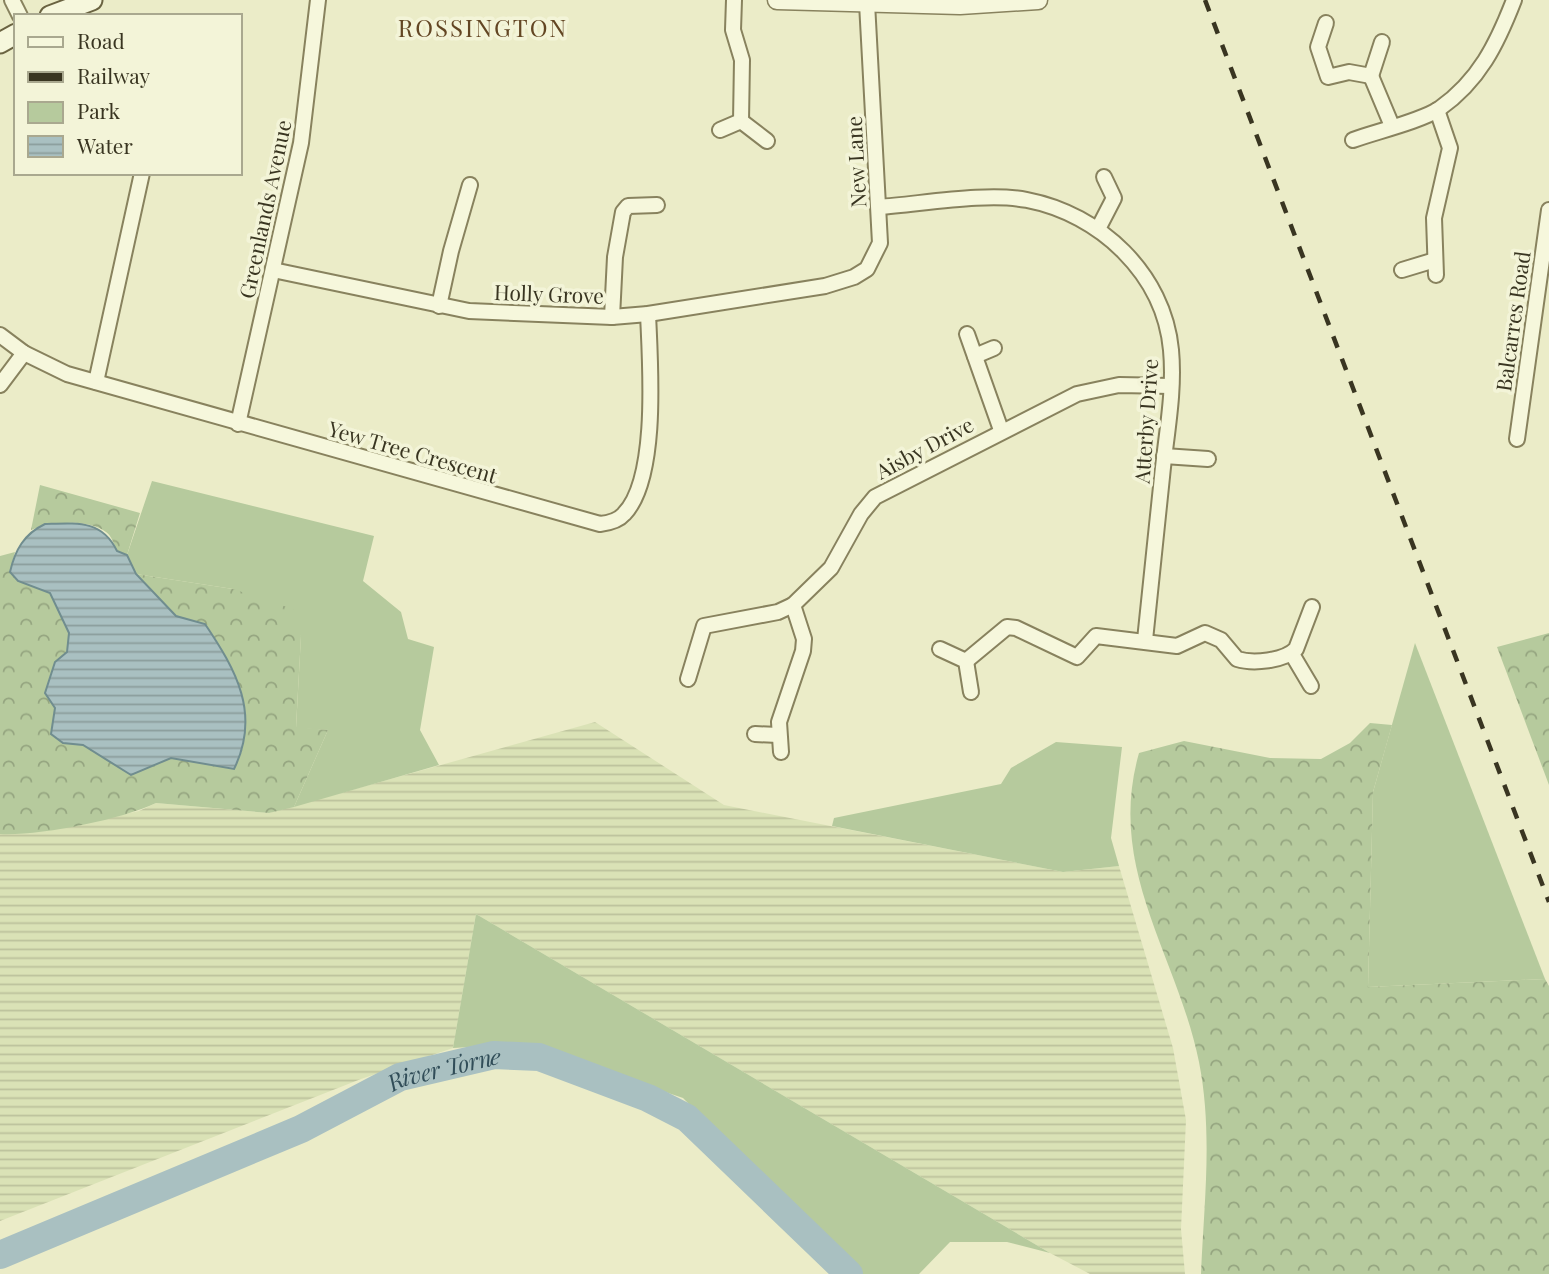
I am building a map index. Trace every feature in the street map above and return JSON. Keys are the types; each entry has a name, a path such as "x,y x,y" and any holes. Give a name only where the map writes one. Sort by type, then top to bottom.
{"main road":[{"path":"55,14 92,0"}],"street":[{"name":"Greenlands Avenue","path":"238,424 301,143 318,0"},
{"path":"734,0 733,30 742,60 741,121"},
{"path":"777,0 971,5 1038,0"},
{"path":"1353,141 1437,110 1477,75 1497,45 1514,0"},
{"name":"New Lane","path":"825,286 853,277 867,269 880,243 867,4"},
{"path":"1326,23 1318,47 1328,77 1349,72 1371,76"},
{"path":"1382,42 1371,76 1392,126"},
{"path":"1402,270 1436,268 1434,218 1450,148 1437,110"},
{"path":"720,130 741,121"},
{"path":"741,121 767,141"},
{"path":"96,382 142,175"},
{"path":"1098,229 1114,198 1104,177"},
{"path":"439,306 470,185"},
{"name":"Atterby Drive","path":"879,207 1003,198 1026,200 1084,220 1098,229 1126,254 1156,297 1171,350 1171,386 1145,640"},
{"path":"612,317 615,257 625,208 657,205"},
{"name":"Balcarres Road","path":"1517,439 1549,210"},
{"name":"Holly Grove","path":"273,270 469,311 612,317 648,314 825,286"},
{"name":"Yew Tree Crescent","path":"0,335 51,368 238,424 600,524 623,516 638,491 645,458 651,394 648,314"},
{"path":"967,334 1001,430"},
{"path":"975,356 994,348"},
{"path":"0,385 24,353"},
{"name":"Aisby Drive","path":"793,605 831,568 861,514 875,497 1001,430 1097,387 1171,386"},
{"path":"1164,456 1208,459"},
{"path":"688,679 704,626 778,611 793,605 804,639 803,651 778,735 781,752"},
{"path":"966,661 1007,627 1016,628 1074,657 1081,655 1096,636 1177,646 1205,633 1222,640 1237,659 1247,662 1292,654 1297,649 1312,607"},
{"path":"940,649 966,661"},
{"path":"1292,654 1311,686"},
{"path":"966,661 971,692"},
{"path":"755,734 778,735"}],"green space":[{"path":"152,481 374,536 363,581 401,612 408,639 434,647 420,730 439,765 294,807 328,730 296,728 301,636 233,589 136,574 127,555"},
{"path":"40,485 140,513 127,555 117,551 106,532 89,525 58,523 31,530"},
{"path":"15,552 10,572 33,587 50,593 69,633 67,652 55,662 55,708 51,734 63,743 83,745 131,774 171,758 234,769 205,624 176,616 136,574 233,589 293,609 301,636 296,727 328,730 294,807 269,813 156,803 79,826 0,834 0,556"},
{"path":"1549,633 1549,785 1497,647"},
{"path":"1415,643 1545,979 1368,987 1373,792"},
{"path":"595,722 724,805 1063,872 1119,866 1173,1048 1186,1120 1181,1229 1185,1274 1090,1274 1050,1253 476,914 453,1048 361,1079 0,1221 0,834 79,824 139,811 156,803 269,813"},
{"path":"1370,723 1392,725 1373,792 1368,987 1545,979 1549,986 1549,1274 1201,1274 1207,1141 1203,1089 1189,1022 1148,911 1138,873 1131,835 1131,795 1139,753 1184,741 1270,758 1321,759 1350,743"},
{"path":"1056,742 1122,747 1111,838 1119,866 1063,872 832,826 834,818 1001,784 1011,768"},
{"path":"476,914 1050,1253 1007,1242 950,1242 919,1274 858,1274 683,1098 524,1044 453,1048"}],"water":[{"path":"45,524 78,524 104,534 117,551 127,555 136,574 176,616 205,624 235,676 245,711 242,749 234,769 171,758 131,775 83,745 63,743 51,734 55,708 45,693 55,662 67,652 69,633 50,593 18,581 10,572 22,544 31,533"}],"waterway":[{"name":"River Torne","path":"0,1255 301,1129 400,1077 494,1055 539,1057 648,1098 687,1118 849,1274"}],"railway":[{"path":"1205,0 1549,902"}],"district":[{"name":"ROSSINGTON","path":"483,27"}]}
